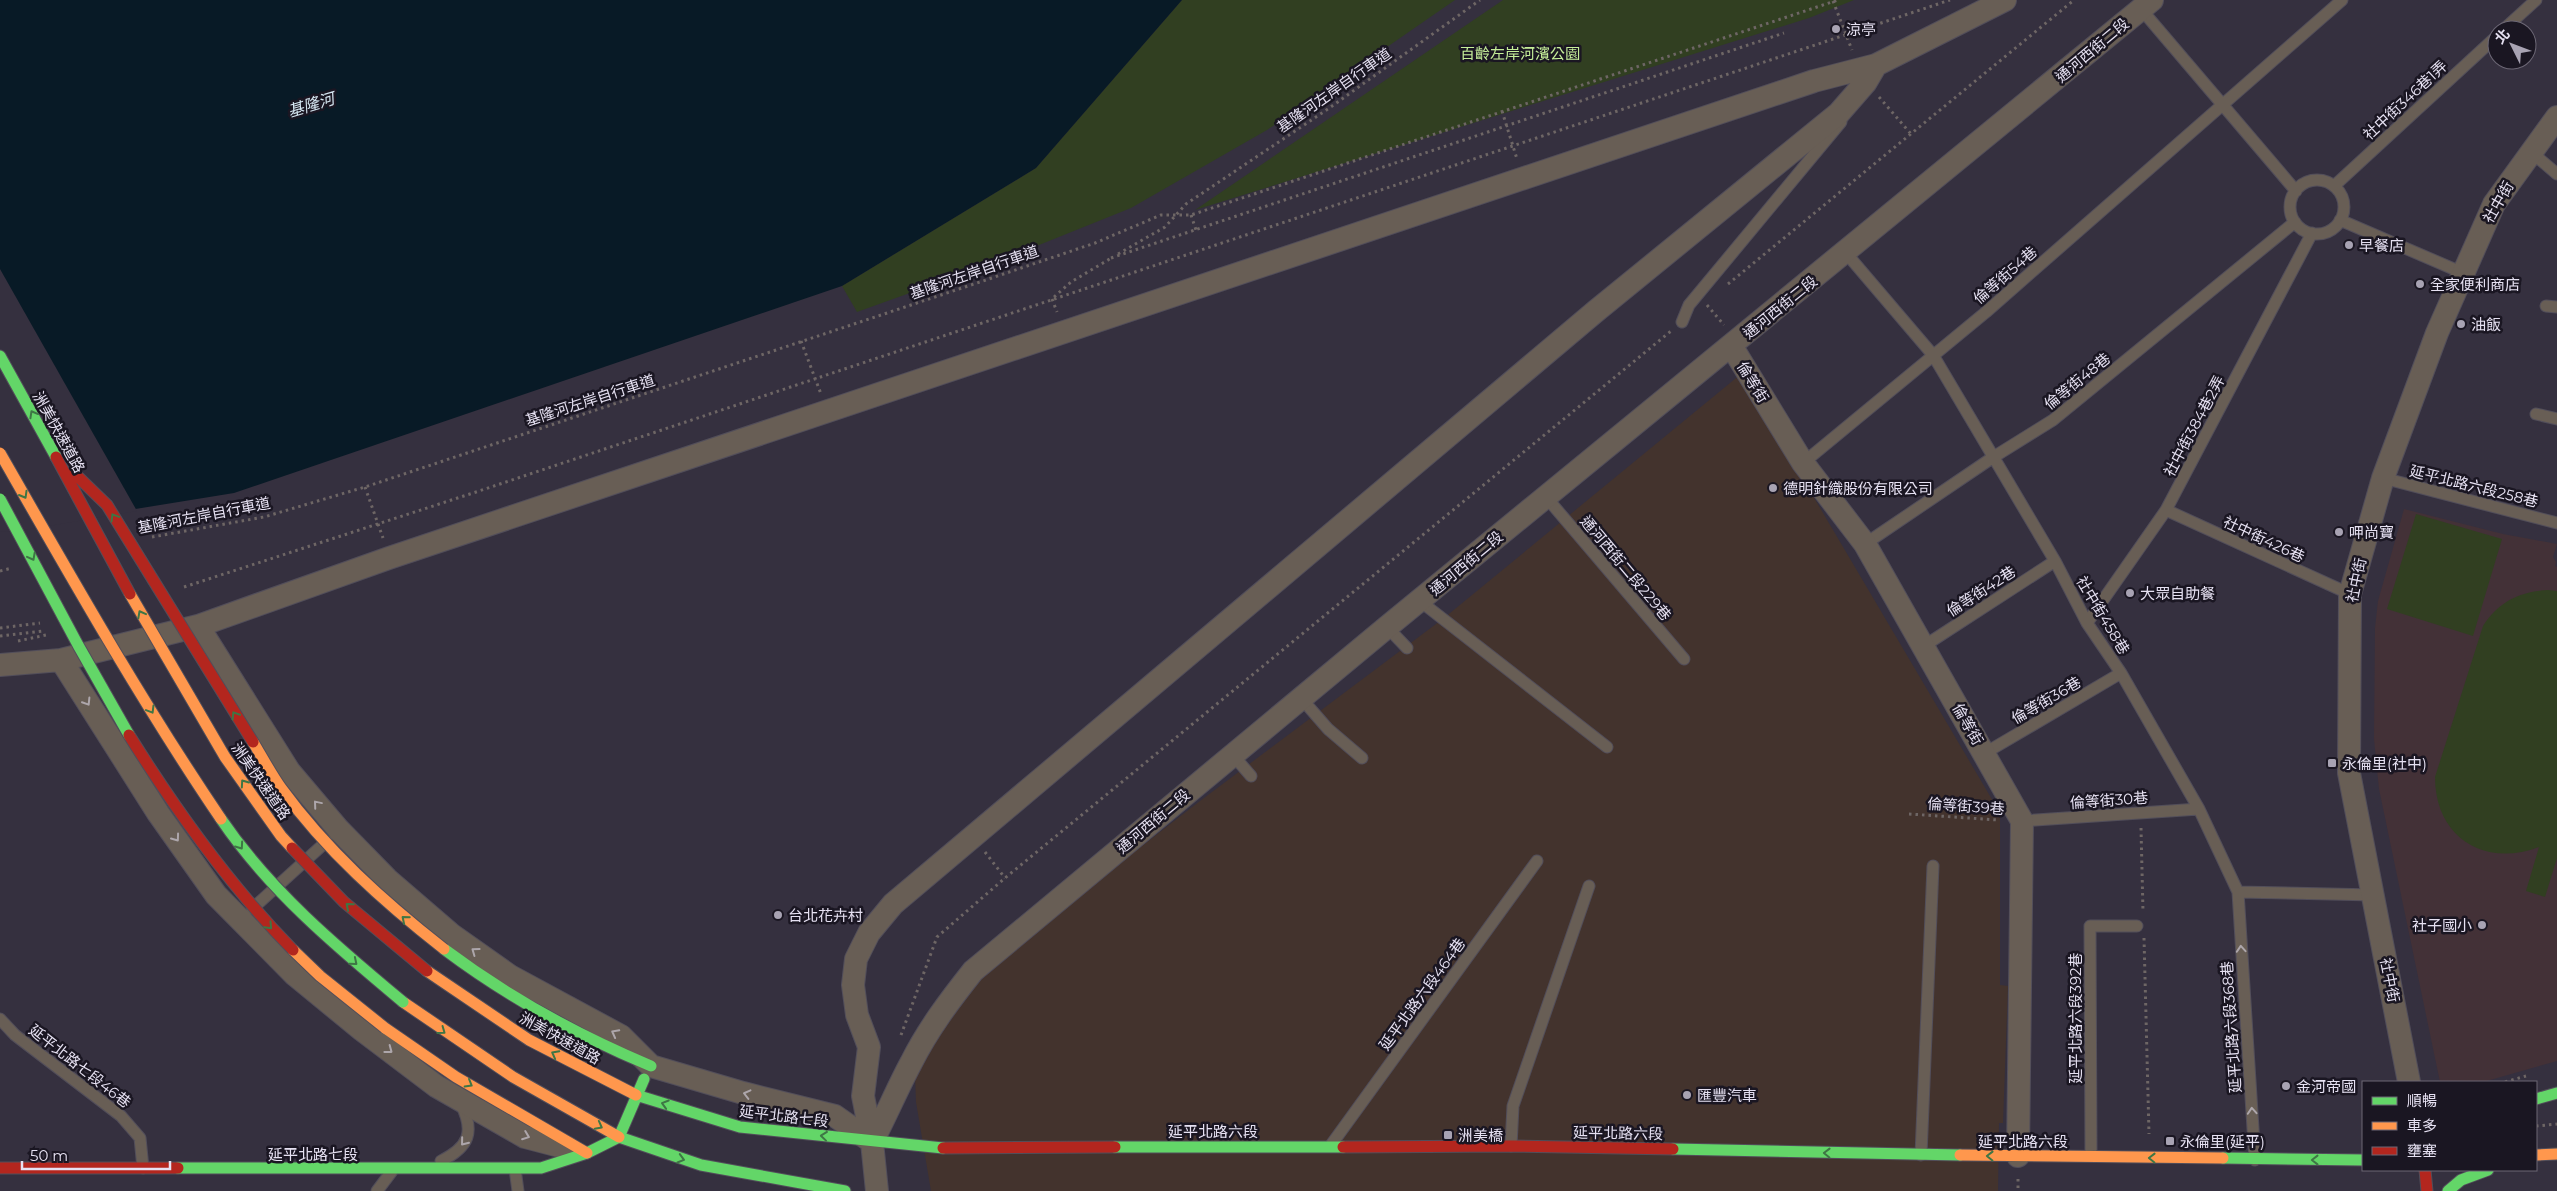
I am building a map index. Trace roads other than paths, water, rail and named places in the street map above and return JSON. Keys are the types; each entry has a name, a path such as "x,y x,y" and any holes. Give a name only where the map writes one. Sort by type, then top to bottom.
{"main road":[{"name":"洲美快速道路","path":"0,356 154,638 225,757 281,836 344,902 427,971 529,1040 636,1095"},
{"path":"0,453 187,769 244,853 328,940 403,1002 513,1078 619,1137 644,1148 728,1173 845,1191"},
{"path":"56,457 107,505 280,788 347,866 405,919 470,969 545,1015 614,1051 651,1066 636,1095 619,1137"},
{"path":"0,499 115,712 175,810 242,897 304,964 385,1028 456,1077 587,1153"},
{"path":"2537,1100 2557,1094"},
{"name":"延平北路七段","path":"636,1095 740,1127 872,1142"},
{"name":"延平北路七段","path":"0,1168 541,1168 587,1153 619,1137"},
{"name":"延平北路六段","path":"872,1142 930,1148 1331,1145 1511,1146 1921,1155 2362,1160"},
{"path":"2537,1155 2557,1154"},
{"path":"2425,1171 2427,1191"},
{"path":"2448,1191 2461,1180 2485,1171"}],"street":[{"path":"877,1191 872,1142 863,1096 869,1048 857,1015 853,985 856,959 869,933 893,904 974,838 1588,317 1839,113 1871,74 2005,0"},
{"name":"通河西街二段","path":"872,1142 920,1046 940,1013 973,971 1232,754 1732,347 2147,4"},
{"path":"0,665 61,660 198,626 389,558 1814,81 1871,74"},
{"name":"社中街","path":"2409,1081 2349,773 2350,594 2383,478 2437,333 2494,204 2530,151 2557,117"},
{"name":"倫等街","path":"1732,347 1804,463 1865,544 2022,821 2018,1156"},
{"path":"198,626 290,771 339,830 387,879 452,935 510,976 622,1036 651,1066 743,1093 835,1116 872,1142"},
{"path":"61,660 158,813 216,895 295,975 354,1024 436,1086 525,1137 587,1153"}],"lane":[{"name":"倫等街54巷","path":"1804,463 1986,312 2342,0"},
{"path":"2514,20 2536,0"},
{"path":"2147,4 2222,104 2296,191"},
{"name":"社中街346巷1弄","path":"2334,186 2487,45"},
{"path":"1682,322 1689,305 1841,122 1839,113"},
{"path":"2530,151 2557,174"},
{"path":"2310,181 2326,182 2334,186 2343,200 2344,208 2340,220 2332,230 2325,233 2312,233 2301,228 2295,222 2290,206 2296,191 2310,181"},
{"path":"2340,220 2464,273"},
{"name":"倫等街48巷","path":"1865,544 1992,458 2053,420 2295,222"},
{"name":"社中街384巷2弄","path":"2087,623 2166,510 2312,233"},
{"name":"社中街458巷","path":"1846,253 1933,355 1992,458 2055,561 2087,623 2121,673 2199,809 2238,892"},
{"path":"2536,414 2557,419"},
{"name":"延平北路六段258巷","path":"2383,478 2557,523"},
{"name":"通河西街二段229巷","path":"1546,497 1684,659"},
{"name":"社中街426巷","path":"2166,510 2350,594"},
{"name":"倫等街42巷","path":"1924,646 2055,561"},
{"path":"1420,601 1607,747"},
{"path":"1387,627 1407,648"},
{"name":"倫等街36巷","path":"1985,753 2121,673"},
{"path":"1301,698 1328,729 1362,758"},
{"path":"1232,754 1251,776"},
{"name":"倫等街30巷","path":"2022,821 2199,809"},
{"path":"240,920 339,830"},
{"name":"延平北路六段464巷","path":"1331,1145 1536,861"},
{"path":"1921,1155 1933,866"},
{"path":"1511,1146 1513,1106 1590,886"},
{"path":"2238,892 2374,895"},
{"name":"延平北路六段368巷","path":"2238,892 2255,1160"},
{"name":"延平北路六段392巷","path":"2091,1156 2090,926 2142,926"},
{"name":"延平北路七段46巷","path":"0,1019 15,1035 121,1116 140,1138 143,1168"},
{"path":"424,1169 450,1156 469,1136 469,1120 458,1098"},
{"path":"377,1191 394,1169"},
{"path":"515,1169 518,1191"}],"water":[{"name":"基隆河","path":"0,0 1182,0 1036,168 842,286 234,493 12,529 0,528"}],"place":[{"name":"涼亭","path":"1836,29"},
{"name":"早餐店","path":"2349,245"},
{"name":"全家便利商店","path":"2420,284"},
{"name":"油飯","path":"2461,324"},
{"name":"德明針織股份有限公司","path":"1773,488"},
{"name":"呷尚寶","path":"2339,532"},
{"name":"大眾自助餐","path":"2130,593"},
{"name":"永倫里(社中)","path":"2332,763"},
{"name":"台北花卉村","path":"778,915"},
{"name":"社子國小","path":"2482,925"},
{"name":"金河帝國","path":"2286,1086"},
{"name":"匯豐汽車","path":"1687,1095"},
{"name":"洲美橋","path":"1448,1135"},
{"name":"永倫里(延平)","path":"2170,1141"}],"park label":[{"name":"百齡左岸河濱公園","path":"1520,53"}]}
